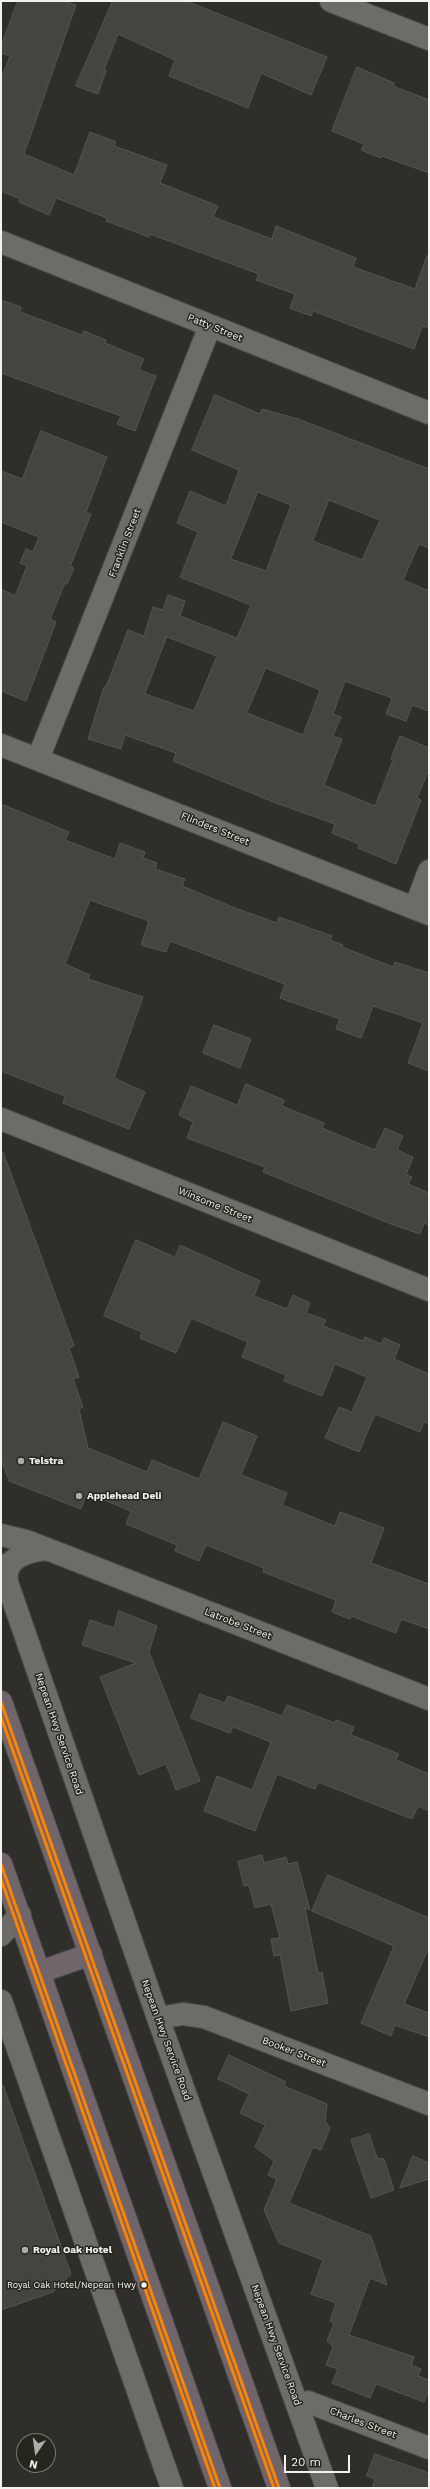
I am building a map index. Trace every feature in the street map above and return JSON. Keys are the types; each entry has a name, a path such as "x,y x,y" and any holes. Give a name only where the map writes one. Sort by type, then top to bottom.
{"highway":[{"path":"1,1702 279,2488"},
{"path":"2,1871 20,1914 220,2488"},
{"path":"40,1972 91,1954"}],"street":[{"path":"331,1 429,40"},
{"name":"Patty Street","path":"1,242 429,413"},
{"name":"Franklin Street","path":"38,760 210,326"},
{"name":"Flinders Street","path":"1,745 422,911"},
{"path":"422,911 429,872"},
{"name":"Winsome Street","path":"1,1119 429,1290"},
{"name":"Latrobe Street","path":"1,1535 47,1549 429,1698"},
{"path":"1,1618 8,1605 6,1579 9,1568 16,1558 31,1551 47,1549"},
{"name":"Nepean Hwy Service Road","path":"6,1579 158,2018 327,2488"},
{"path":"1,1934 20,1914"},
{"path":"1,2001 172,2488"},
{"name":"Booker Street","path":"158,2018 183,2014 204,2018 429,2104"},
{"name":"Charles Street","path":"297,2405 308,2402 429,2448"}],"building":[{"path":"18,1 63,1 76,5 24,154 74,175 90,132 116,142 114,146 167,165 160,183 218,206 213,217 272,239 276,226 356,258 353,267 415,289 427,256 429,256 429,328 422,326 414,349 313,311 311,316 290,308 295,294 256,280 259,274 150,234 149,237 106,221 107,218 56,198 49,215 19,202 20,199 1,191 1,79 10,56 1,53 1,47"},
{"path":"113,1 186,1 327,57 311,95 261,73 248,108 169,76 175,60 118,34 104,70 106,71 98,94 76,86"},
{"path":"357,67 394,83 393,86 429,100 429,173 361,150 364,144 332,131"},
{"path":"1,300 21,307 20,312 82,335 84,331 106,340 105,343 144,359 139,370 156,376 135,431 117,424 121,416 1,373"},
{"path":"215,395 260,414 262,409 298,419 429,469 429,548 419,544 403,580 429,591 429,711 412,705 406,721 386,714 392,698 345,681 333,714 341,717 333,736 342,739 324,785 375,806 393,760 391,759 400,736 429,748 429,769 417,798 421,800 396,864 358,848 359,844 332,833 335,824 276,803 173,761 176,753 125,735 121,749 88,739 104,687 106,687 128,630 144,636 153,607 163,610 168,595 185,601 180,616 237,638 251,605 180,577 198,532 177,523 190,491 226,506 239,470 192,450","holes":["258,492 291,505 266,571 231,559","329,500 380,520 362,560 313,541","167,637 217,656 194,711 145,694","266,668 320,690 303,735 247,713"]},
{"path":"41,431 107,457 86,512 91,514 70,567 74,568 67,584 65,583 50,619 56,622 26,701 1,691 1,589 15,596 27,566 20,563 26,549 33,552 39,537 1,522 1,471 22,479"},
{"path":"1,804 69,832 65,840 115,859 120,843 145,852 143,858 157,863 155,869 185,879 182,886 235,908 277,923 279,917 332,936 330,940 343,945 342,947 393,967 395,962 429,973 429,1071 408,1063 423,1023 373,1006 361,1038 336,1029 340,1019 280,998 285,984 170,941 166,952 141,945 149,921 90,900 65,964 90,975 88,979 143,997 114,1078 145,1092 129,1129 63,1103 65,1096 1,1071"},
{"path":"214,1025 251,1039 240,1068 203,1053"},
{"path":"246,1084 284,1100 282,1106 324,1123 322,1128 375,1150 385,1128 403,1136 397,1150 413,1157 406,1175 412,1177 408,1184 429,1193 429,1225 424,1223 420,1234 391,1224 263,1172 265,1167 187,1138 193,1122 179,1115 191,1086 237,1105"},
{"path":"1,1152 3,1152 74,1346 69,1348 79,1377 73,1379 83,1407 79,1409 88,1448 147,1472 152,1460 199,1479 223,1422 257,1436 241,1475 287,1493 282,1505 335,1526 340,1512 384,1528 371,1563 429,1584 429,1629 401,1619 396,1633 351,1616 350,1619 332,1612 336,1600 263,1572 264,1568 206,1545 199,1561 175,1551 177,1545 126,1524 131,1511 87,1493 81,1509 9,1481 1,1459"},
{"path":"136,1240 175,1257 180,1245 260,1281 254,1296 287,1309 293,1295 310,1303 306,1313 326,1320 323,1326 363,1341 365,1337 381,1344 384,1338 400,1345 394,1359 429,1374 429,1424 424,1422 420,1432 375,1414 359,1452 325,1438 339,1407 352,1412 367,1377 335,1364 322,1396 284,1381 286,1375 242,1357 248,1342 191,1318 176,1353 140,1338 142,1332 104,1316"},
{"path":"119,1611 157,1626 149,1652 200,1781 176,1790 166,1764 139,1775 100,1677 136,1663 82,1645 90,1620 114,1628"},
{"path":"200,1694 225,1703 228,1696 282,1716 287,1705 335,1723 336,1720 354,1727 351,1735 399,1754 396,1760 429,1774 429,1811 418,1806 412,1819 318,1782 315,1789 277,1774 255,1831 204,1811 217,1776 252,1790 271,1742 233,1727 230,1733 191,1718"},
{"path":"262,1855 264,1863 286,1857 288,1864 297,1862 310,1910 305,1908 318,1973 322,1972 328,2003 291,2011 280,1955 274,1956 271,1939 280,1938 271,1904 255,1908 249,1885 244,1886 238,1862"},
{"path":"328,1875 429,1918 429,1947 404,2004 429,2013 429,2037 395,2025 391,2036 361,2023 394,1946 312,1911"},
{"path":"229,2055 286,2082 284,2086 327,2104 325,2121 330,2128 321,2150 313,2147 289,2203 371,2236 387,2285 370,2278 349,2335 414,2357 411,2365 421,2369 418,2376 429,2380 429,2390 424,2402 376,2384 370,2398 332,2383 338,2369 326,2365 333,2346 327,2341 334,2323 330,2321 336,2303 311,2294 323,2260 279,2243 264,2210 277,2179 268,2175 274,2161 255,2147 265,2125 240,2113 249,2094 218,2079"},
{"path":"1,2085 3,2085 71,2274 53,2292 1,2310"},
{"path":"369,2134 377,2158 384,2159 394,2190 371,2198 351,2140"},
{"path":"413,2156 429,2163 429,2179 400,2188"},
{"path":"375,2454 429,2473 429,2488 372,2488 375,2479 367,2476"}],"transit line":[{"path":"1,1702 279,2488"},
{"path":"1,1717 274,2488"},
{"path":"1,1864 220,2488"},
{"path":"1,1879 215,2488"}],"place":[{"name":"Telstra","path":"21,1461"},
{"name":"Applehead Deli","path":"79,1496"},
{"name":"Royal Oak Hotel","path":"25,2250"},
{"name":"Royal Oak Hotel/Nepean Hwy","path":"144,2285"}]}
